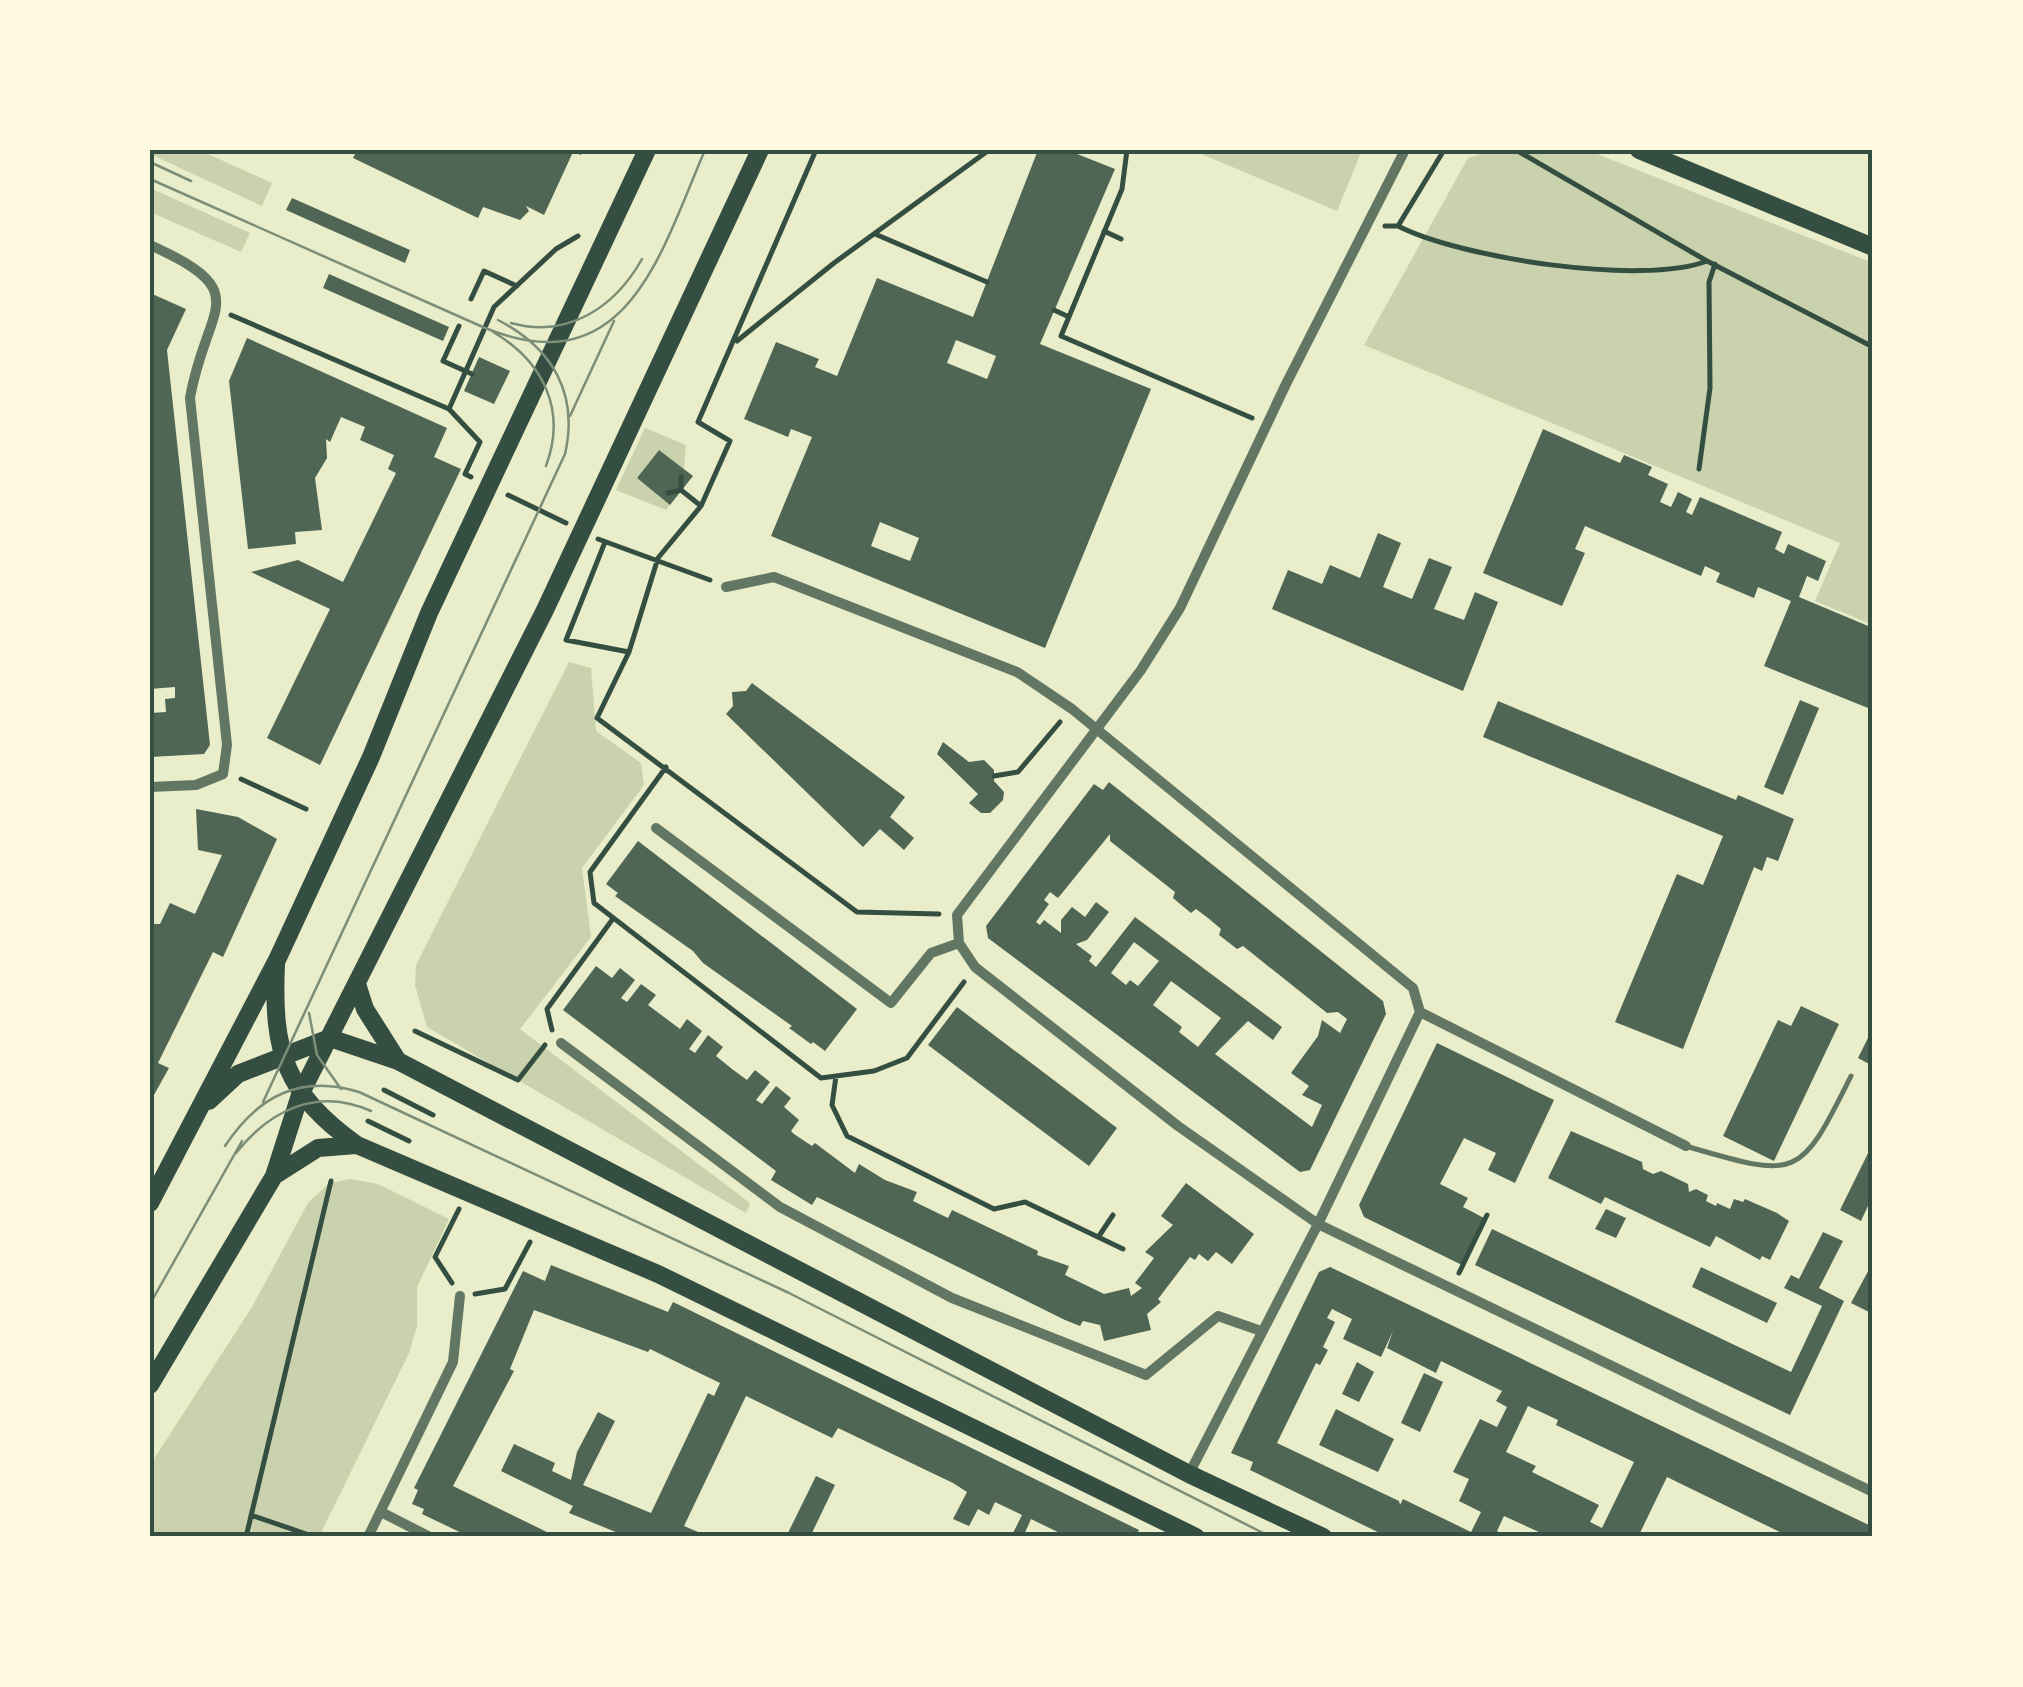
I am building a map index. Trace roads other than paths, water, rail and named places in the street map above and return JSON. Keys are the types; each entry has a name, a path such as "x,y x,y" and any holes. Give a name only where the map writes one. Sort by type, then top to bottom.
{"main road":[{"path":"150,1203 277,960 371,757 488,485 647,150"},
{"path":"150,1385 274,1176 300,1095 582,531 760,150"},
{"path":"1639,150 1873,246"},
{"path":"277,960 274,1014 280,1054 300,1095 324,1122 356,1146 658,1274 1174,1532 1196,1537"},
{"path":"357,984 364,1010 398,1061"},
{"path":"190,1125 238,1074 280,1054 330,1038 398,1061 1189,1474 1323,1537"},
{"path":"274,1176 318,1148 356,1146"}],"street":[{"path":"1405,150 1180,608 1096,730 957,916 959,943 975,967 1178,1126 1318,1224 1873,1492"},
{"path":"150,245 194,265 216,289 218,303 196,362 190,398 227,745 223,774 196,785 150,787"},
{"path":"726,587 774,576 1017,672 1072,709 1413,988 1420,1012 1318,1224 1189,1474"},
{"path":"656,828 891,1003 931,953 959,943"},
{"path":"1420,1012 1686,1146"},
{"path":"557,1039 780,1207 952,1298 1146,1375 1218,1316 1261,1331"},
{"path":"368,1537 453,1362 460,1296"},
{"path":"381,1512 430,1537"}],"lane":[{"path":"1686,1146 1754,1167 1780,1168 1802,1160 1820,1138 1851,1076"}],"tram line":[{"path":"150,179 485,328 533,341 573,339 605,324 632,299 672,229 705,150"},
{"path":"150,162 191,181"},
{"path":"511,323 552,326 588,315 618,292 642,259"},
{"path":"263,1102 565,454 568,411 557,375 533,344 498,320"},
{"path":"570,416 614,321"},
{"path":"493,332 525,357 546,389 554,426 546,466"},
{"path":"309,1013 317,1055 341,1089"},
{"path":"225,1146 252,1114 282,1094 318,1086 359,1092 789,1293 1271,1537"},
{"path":"236,1153 264,1125 296,1107 332,1101 371,1111"},
{"path":"150,1304 242,1141"}]}
